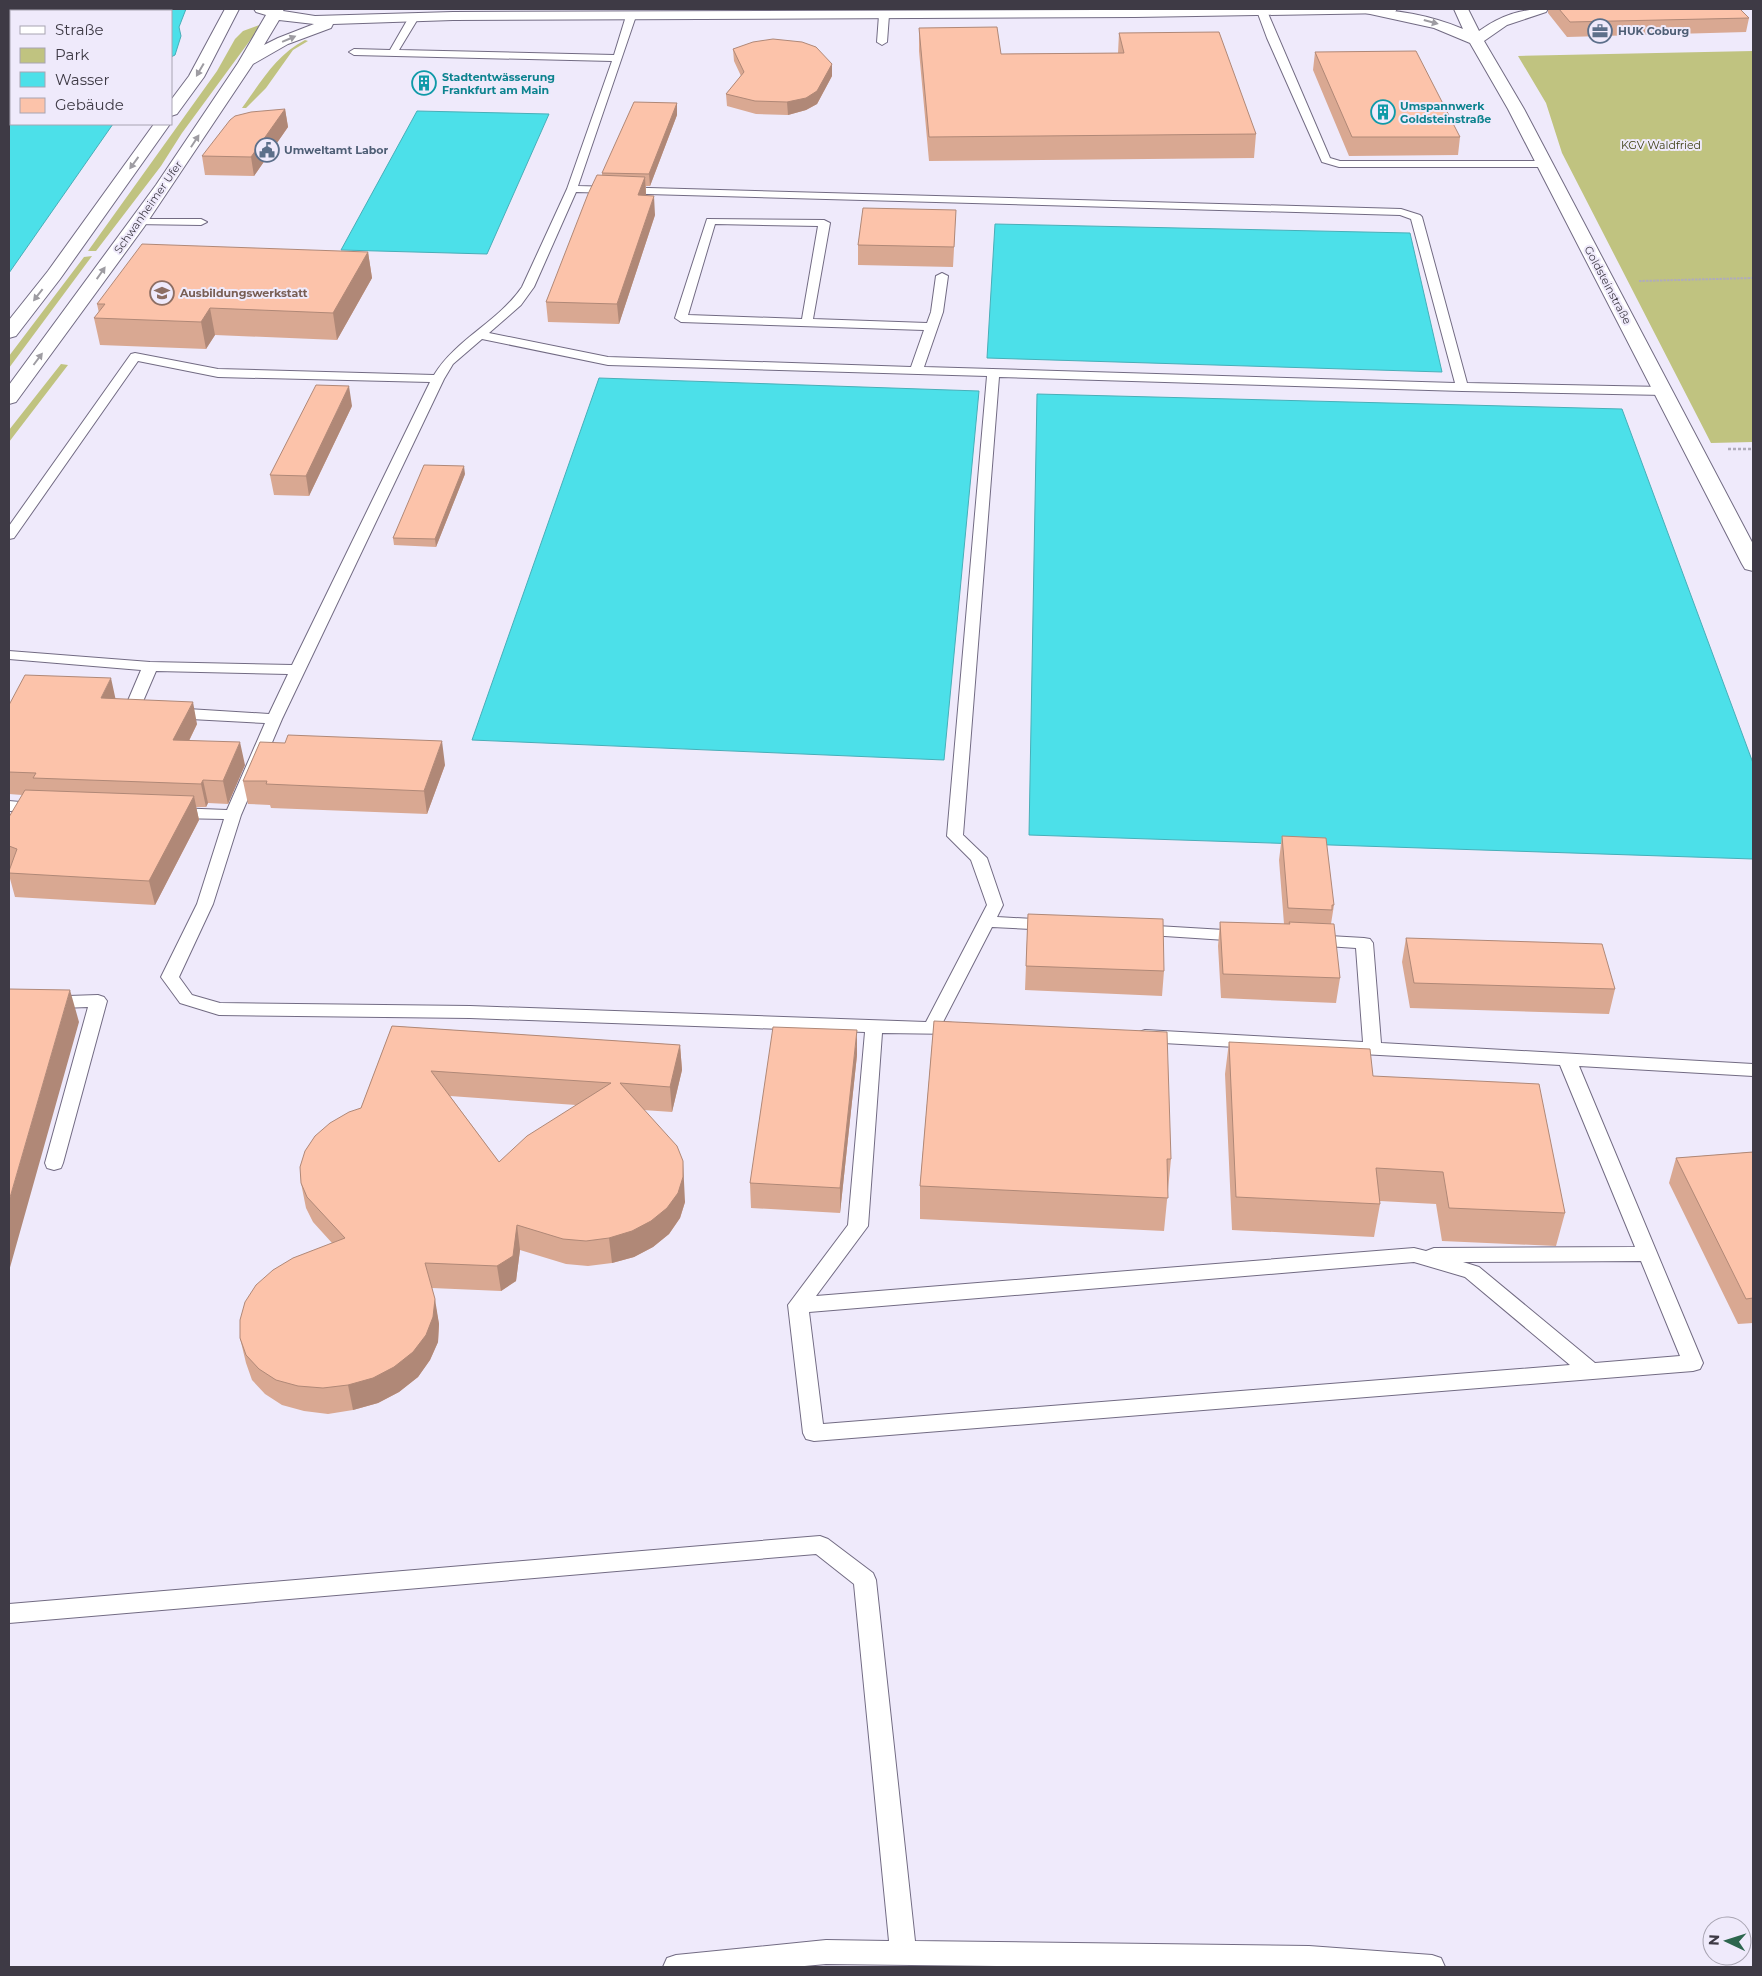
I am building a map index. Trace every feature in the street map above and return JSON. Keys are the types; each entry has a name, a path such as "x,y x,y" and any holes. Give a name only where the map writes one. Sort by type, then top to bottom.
{"main road":[{"path":"172,110 235,20 271,10 304,9"},
{"path":"311,9 453,16"},
{"path":"1367,9 1438,24 1476,40 1502,22 1541,9"},
{"path":"271,10 299,19 342,19 640,14 884,15 1390,9"},
{"name":"Goldsteinstraße","path":"1460,9 1516,109 1753,564"},
{"name":"Schwanheimer Ufer","path":"9,398 73,313 189,150 265,32 271,10"},
{"path":"246,62 283,41 342,19"},
{"path":"9,332 54,274 161,125"}],"lane":[{"path":"1262,11 1326,160 1338,164 1544,164"},
{"path":"640,14 618,58 572,189 528,287 518,303 448,362 438,379 274,719 233,815 205,904 170,977 186,999 219,1009 470,1012 874,1027 971,1028"},
{"path":"882,42 884,15"},
{"path":"393,53 414,17"},
{"path":"354,52 618,58"},
{"path":"572,189 1401,212 1416,217 1462,387"},
{"path":"807,322 824,223 712,221 681,318 932,326"},
{"path":"137,222 201,222"},
{"path":"916,371 937,312 942,276"},
{"path":"481,335 608,361 1462,387 1664,391"},
{"path":"9,535 136,357 218,373 438,379"},
{"path":"932,1027 995,905 980,858 955,836 993,373"},
{"path":"9,655 150,666 298,670"},
{"path":"150,666 132,710 274,719"},
{"path":"9,806 57,808"},
{"path":"164,812 233,815"},
{"path":"987,922 1066,926"},
{"path":"1126,929 1255,937"},
{"path":"1294,939 1364,943 1372,1049"},
{"path":"9,1004 98,1001 54,1163"},
{"path":"874,1027 858,1226 798,1304 814,1433 1693,1363 1567,1060"},
{"path":"1127,1035 1753,1070"},
{"path":"798,1304 1414,1255 1648,1254"},
{"path":"1414,1255 1472,1272 1591,1371"},
{"path":"9,1614 820,1545 865,1580 903,1953"},
{"path":"676,1967 826,1952 903,1953 946,1960 1309,1958 1432,1967"}],"path":[{"path":"1606,282 1753,278"}],"green space":[{"path":"262,24 182,133 161,166 96,251 88,251 217,71 235,39 243,31"},
{"path":"305,40 308,41 293,50 266,88 246,108 242,108 277,61"},
{"name":"KGV Waldfried","path":"1753,51 1753,442 1711,443 1562,153 1546,103 1518,56"},
{"path":"92,256 9,368 9,356 84,257"},
{"path":"61,364 68,365 9,442 9,430"}],"water":[{"path":"9,9 186,9 179,27 181,36 175,55 172,56 172,10 10,10 10,125 112,125 9,273"},
{"path":"417,111 549,114 487,254 341,250"},
{"path":"995,224 1410,233 1442,372 987,358"},
{"path":"599,378 979,391 944,760 472,740"},
{"path":"1037,394 1622,409 1753,763 1753,859 1029,835"}],"building":[{"path":"1559,9 1740,9 1749,18 1570,22"},
{"path":"997,27 1001,54 1124,53 1119,33 1219,32 1256,134 929,137 919,28"},
{"path":"773,39 802,42 816,47 832,64 817,91 806,98 787,102 755,101 726,94 744,72 733,49 753,42"},
{"name":"Umspannwerk Goldsteinstraße","path":"1416,51 1460,137 1352,137 1315,52"},
{"path":"634,102 677,103 649,174 602,173"},
{"path":"285,109 251,157 202,156 235,116 251,112"},
{"path":"597,175 645,177 638,195 654,196 617,304 546,302 588,194"},
{"path":"863,208 956,210 954,247 858,245"},
{"path":"142,244 368,252 333,313 210,308 201,322 94,318 105,304 97,304"},
{"path":"316,385 349,386 306,476 270,475"},
{"path":"424,465 464,466 435,539 393,538"},
{"path":"25,675 111,678 101,698 193,702 173,740 240,742 223,781 203,780 201,784 33,778 36,773 9,772 9,705"},
{"path":"288,735 442,741 424,791 266,784 267,781 243,781 260,742 285,743"},
{"path":"25,790 194,796 149,881 9,873 17,849 9,846 9,817"},
{"path":"1282,836 1326,838 1334,905 1332,905 1332,910 1288,908"},
{"path":"1028,914 1163,919 1164,971 1026,966"},
{"path":"1220,922 1334,924 1340,978 1223,974"},
{"path":"1406,938 1602,944 1615,989 1414,983"},
{"path":"9,989 70,990 9,1201"},
{"path":"934,1021 1167,1032 1171,1159 1167,1159 1168,1198 920,1186"},
{"path":"392,1026 680,1045 670,1087 620,1083 677,1146 683,1161 683,1177 678,1193 667,1208 651,1221 632,1231 609,1238 586,1241 563,1239 517,1225 513,1256 497,1266 425,1263 435,1299 433,1317 426,1335 413,1352 394,1367 373,1378 348,1385 323,1388 298,1386 276,1380 259,1369 246,1355 240,1338 240,1320 245,1302 256,1285 273,1270 293,1258 345,1238 307,1197 301,1183 300,1167 305,1151 315,1136 330,1123 349,1112 361,1108","holes":["431,1071 611,1083 527,1136 499,1162"]},
{"path":"773,1027 857,1030 840,1188 750,1183"},
{"path":"1229,1042 1370,1049 1373,1076 1539,1084 1565,1213 1449,1208 1443,1172 1376,1168 1380,1204 1236,1197"},
{"path":"1753,1152 1753,1298 1746,1299 1676,1158"}],"place":[{"name":"HUK Coburg","path":"1600,31"},
{"name":"Stadtentwässerung Frankfurt am Main","path":"424,83"},
{"name":"Umspannwerk Goldsteinstraße","path":"1383,112"},
{"name":"Umweltamt Labor","path":"267,150"},
{"name":"Ausbildungswerkstatt","path":"162,293"}]}
